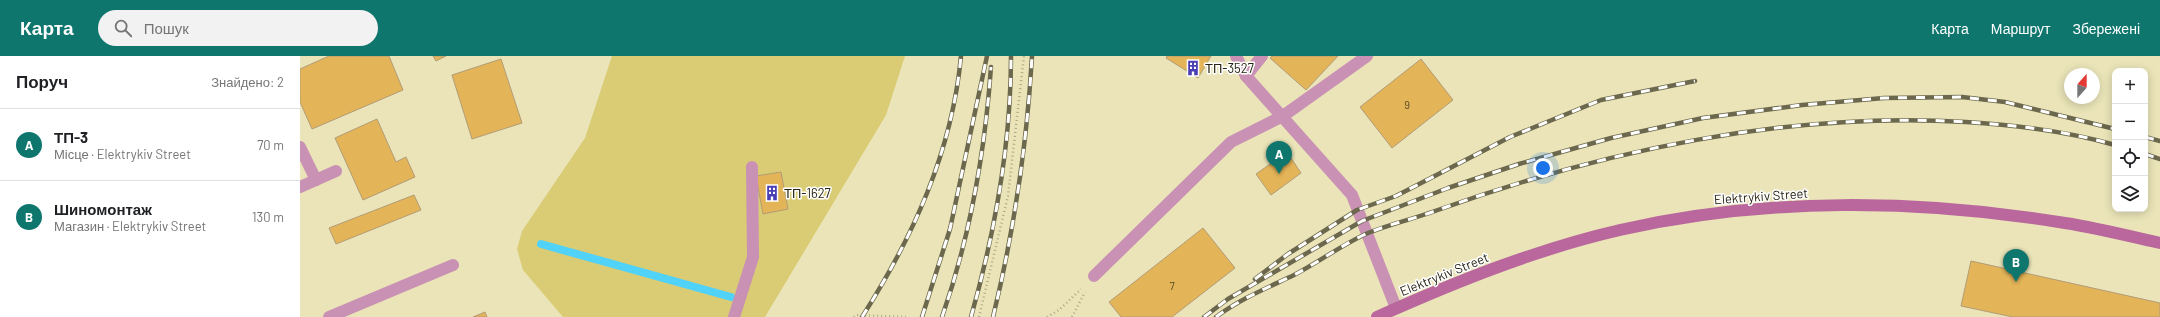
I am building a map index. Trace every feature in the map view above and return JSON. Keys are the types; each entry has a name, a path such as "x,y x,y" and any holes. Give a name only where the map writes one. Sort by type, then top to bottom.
{"street":[{"name":"Elektrykiv Street","path":"1377,317 1396,308 1523,258 1620,230 1722,212 1826,205 1952,209 2066,223 2160,243"}],"lane":[{"path":"1236,56 1246,76 1352,195 1396,308"},
{"path":"1246,76 1262,56"},
{"path":"1094,276 1231,142 1283,116 1367,56"},
{"path":"300,147 316,180"},
{"path":"734,317 753,257 752,167"},
{"path":"300,187 336,171"},
{"path":"329,317 453,265"}],"path":[{"path":"979,317 1008,196 1024,56"},
{"path":"1047,317 1059,310 1094,276"},
{"path":"1072,317 1094,276"},
{"path":"854,317 856,315 906,317"}],"shaded area":[{"path":"612,56 905,56 886,115 765,317 563,317 523,270 517,249 522,231 585,138"}],"building":[{"path":"329,56 389,56 403,90 312,129 300,102 300,69"},
{"path":"433,56 446,56 436,61"},
{"name":"ТП-3527","path":"1167,56 1211,56 1198,78 1166,58"},
{"path":"1272,56 1338,56 1306,90 1270,58"},
{"path":"501,59 522,123 472,139 452,75"},
{"path":"1421,59 1453,100 1392,148 1360,107"},
{"path":"377,119 396,162 406,157 415,177 363,200 335,138"},
{"path":"1287,152 1301,173 1271,195 1256,174"},
{"name":"ТП-1627","path":"781,172 788,209 763,214 756,176"},
{"path":"414,195 421,210 336,244 329,228"},
{"path":"1203,228 1235,268 1172,317 1121,317 1109,302"},
{"path":"1971,261 2160,303 2160,317 2013,317 1961,306"},
{"path":"485,312 487,317 473,317"}],"waterway":[{"path":"541,244 731,297"}],"railway":[{"path":"862,317 898,256 927,192 939,160 949,126 961,56"},
{"path":"922,317 950,229 987,56"},
{"path":"971,317 980,285 1000,188 1008,122 1011,56"},
{"path":"993,317 1013,220 1023,155 1032,56"},
{"path":"942,317 961,256 975,194 985,130 991,67"},
{"path":"1255,279 1288,254 1357,210 1396,196 1510,137 1601,100 1695,81"},
{"path":"1204,317 1228,299 1362,221 1448,188 1519,164 1611,138 1703,118 1802,105 1884,98 1962,97 2005,102 2112,128"},
{"path":"1216,317 1244,299 1294,275 1349,242 1376,230 1499,189 1564,170 1697,140 1764,130 1832,123 1899,120 1966,122 2022,127 2060,132 2112,144"},
{"path":"2148,138 2160,141"},
{"path":"2148,155 2160,159"}],"place":[{"name":"ТП-3527","path":"1193,68"},
{"name":"ТП-3","path":"1279,174"},
{"name":"ТП-1627","path":"772,193"},
{"name":"Шиномонтаж","path":"2016,282"}]}
